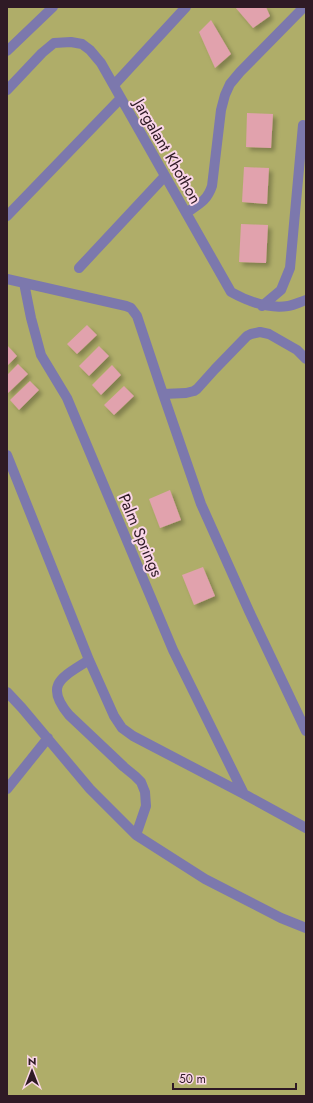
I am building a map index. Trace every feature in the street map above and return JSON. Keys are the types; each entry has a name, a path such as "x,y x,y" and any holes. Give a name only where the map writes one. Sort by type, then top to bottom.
{"street":[{"path":"7,51 53,7"},
{"path":"114,85 186,7"},
{"path":"186,213 200,204 208,196 212,186 221,110 230,84 304,7"},
{"name":"Jargalant Khothon","path":"7,90 42,53 54,43 71,42 82,44 90,50 101,63 231,292 243,299 262,306 288,306 306,300"},
{"path":"7,216 121,98"},
{"path":"262,306 281,290 290,268 302,125"},
{"path":"79,268 165,176"},
{"path":"7,280 122,305 131,308 137,316 201,504 248,611 306,731"},
{"name":"Palm Springs","path":"24,283 31,318 41,355 67,398 173,650 244,794"},
{"path":"163,394 190,392 198,389 215,368 246,336 256,332 265,332 270,334 302,354 306,359"},
{"path":"7,455 89,660 114,716 122,728 137,738 306,828"},
{"path":"89,660 63,677 57,684 57,696 61,706 69,715 141,782 145,792 146,806 136,835"},
{"path":"7,692 48,738 90,789 136,835 205,879 281,918 306,928"},
{"path":"7,789 48,738"}],"shaded area":[{"path":"7,7 306,7 306,1096 7,1096"}],"building":[{"path":"235,7 266,7 270,16 253,28"},
{"path":"211,20 231,54 215,68 199,32"},
{"path":"247,113 273,114 271,148 246,147"},
{"path":"244,167 269,168 267,204 242,202"},
{"path":"241,224 268,225 266,263 239,262"},
{"path":"87,325 97,335 77,354 67,344"},
{"path":"7,345 17,356 7,366"},
{"path":"99,346 109,356 89,376 79,366"},
{"path":"18,364 28,374 8,393 7,375"},
{"path":"112,365 121,375 101,395 92,385"},
{"path":"30,381 39,390 19,410 10,400"},
{"path":"124,386 134,396 114,415 104,405"},
{"path":"170,490 181,520 160,528 149,499"},
{"path":"203,567 215,596 194,605 182,575"}]}
